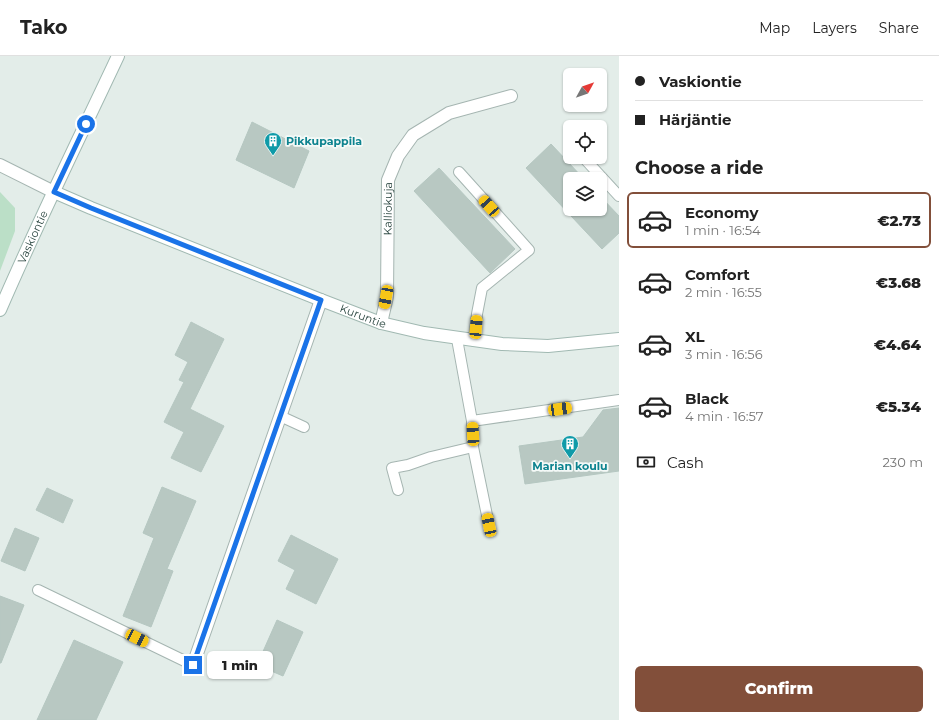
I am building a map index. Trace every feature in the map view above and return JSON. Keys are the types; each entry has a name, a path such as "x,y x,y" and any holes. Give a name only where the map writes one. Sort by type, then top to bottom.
{"street":[{"name":"Vaskiontie","path":"0,310 26,250 118,56"},
{"name":"Kalliokuja","path":"381,323 386,297 388,180 398,156 412,135 449,113 511,96"},
{"name":"Kuruntie","path":"0,165 54,192 91,208 381,323 457,339 502,344 548,346 619,339"},
{"path":"193,665 321,300"}],"lane":[{"path":"589,164 619,196"},
{"path":"459,172 529,250 482,288 474,341"},
{"path":"457,339 472,422 473,447 489,525"},
{"path":"472,422 619,400"},
{"path":"280,416 304,427"},
{"path":"398,490 392,468 473,447"},
{"path":"38,590 193,665"}],"green space":[{"path":"0,192 15,208 15,231 0,271"}],"building":[{"name":"Pikkupappila","path":"252,122 309,151 294,188 236,160"},
{"path":"551,144 563,157 563,164 570,164 577,172 563,172 563,207 526,168"},
{"path":"439,168 515,249 490,273 414,191"},
{"path":"607,203 619,216 619,233 602,249 571,216 607,216"},
{"path":"191,322 224,339 190,409 224,426 201,472 171,458 184,432 164,422 184,382 179,380 188,362 175,355"},
{"name":"Marian koulu","path":"619,408 619,471 525,484 519,446 583,437 603,410"},
{"path":"162,487 196,501 167,569 173,571 151,627 123,616 154,538 143,533"},
{"path":"47,488 73,500 63,523 36,510"},
{"path":"15,528 39,538 25,571 1,561"},
{"path":"291,535 338,559 316,604 286,589 295,570 278,561"},
{"path":"0,596 24,605 1,663 0,663"},
{"path":"277,620 303,632 283,676 257,665"},
{"path":"74,640 123,662 96,720 37,720"}],"place":[{"name":"Pikkupappila","path":"273,156"},
{"name":"Marian koulu","path":"570,459"}],"route":[{"path":"86,124 54,192 321,300 193,665"}]}
